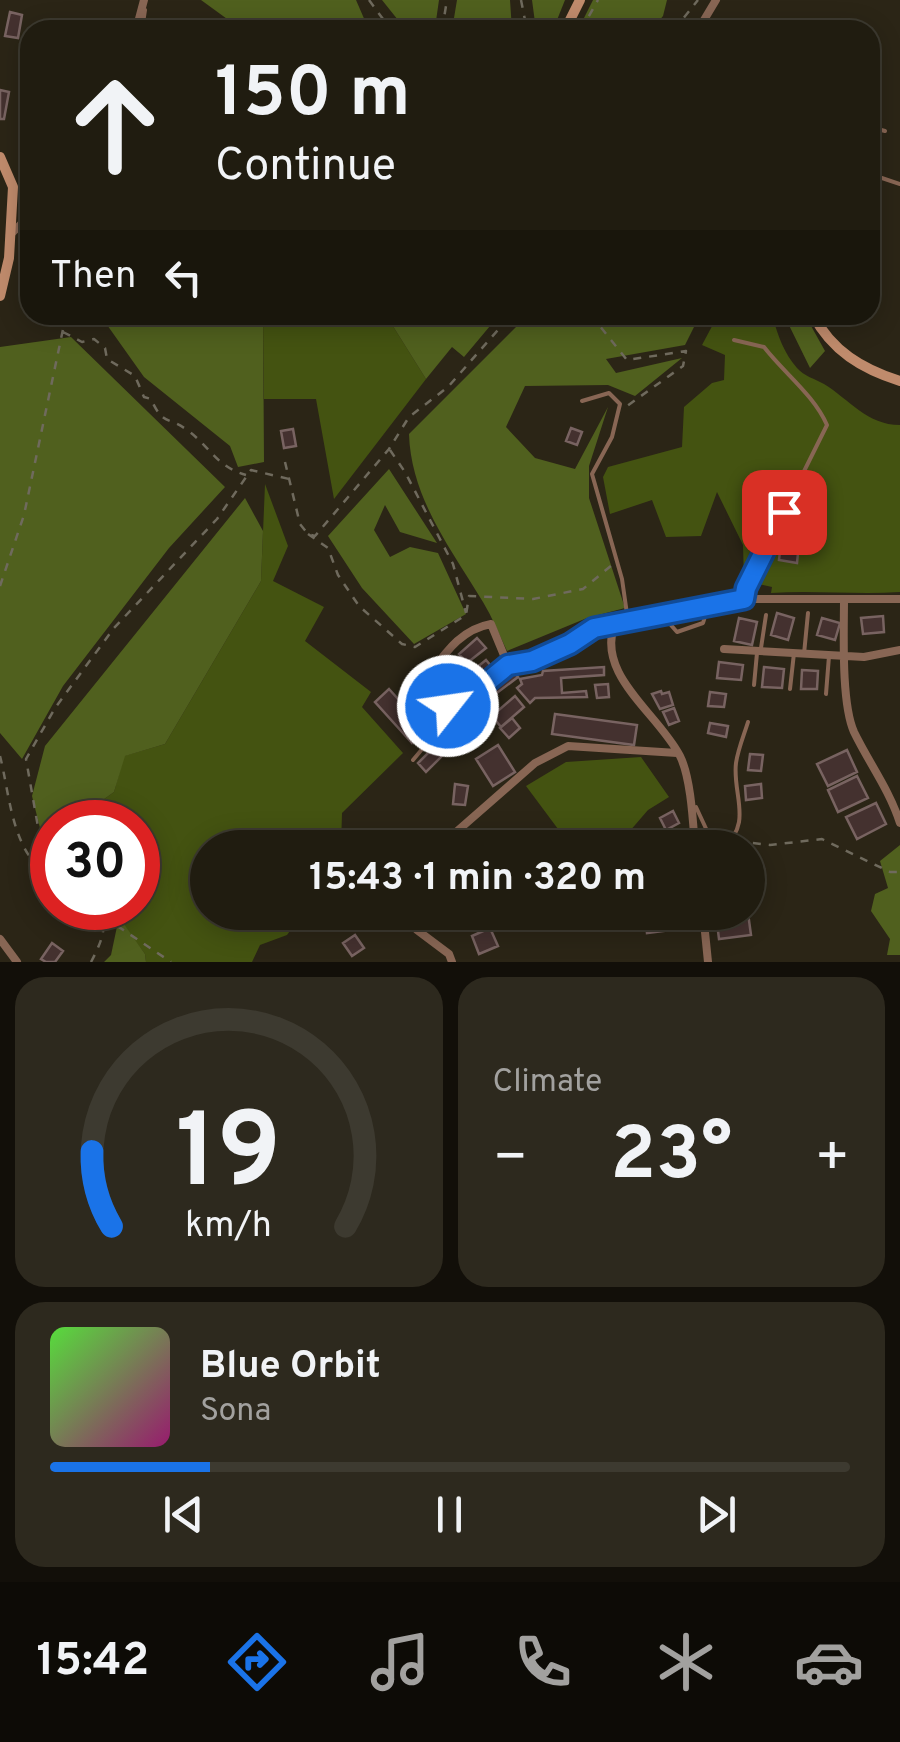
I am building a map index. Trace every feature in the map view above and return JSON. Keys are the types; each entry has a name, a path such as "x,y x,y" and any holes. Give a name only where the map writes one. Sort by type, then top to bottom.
{"main road":[{"path":"0,158 14,188 0,296"},
{"path":"819,325 856,363 900,380"}],"street":[{"path":"10,235 20,225"},
{"path":"454,714 422,684 454,643 474,627 491,624 508,665 532,661 594,628 744,599 900,599"},
{"path":"844,599 847,704 853,730 896,796 900,823"},
{"path":"615,624 608,642 616,668 677,753 694,830"},
{"path":"724,649 829,656 900,650"},
{"path":"459,830 535,763 568,746 677,753"},
{"path":"418,930 449,954 452,962"},
{"path":"705,930 708,962"},
{"path":"0,940 17,962"}],"lane":[{"path":"880,130 885,131"},
{"path":"734,340 764,347 810,398 826,426 744,599"},
{"path":"582,401 609,393 620,404 612,437 592,474 617,561 628,621"},
{"path":"657,614 677,632 703,623 708,607"},
{"path":"790,689 808,613"},
{"path":"754,685 766,615"},
{"path":"826,694 829,656"},
{"path":"413,760 459,705 508,665"},
{"path":"736,830 742,817 735,766 748,722"},
{"path":"691,808 696,807 706,830"}],"path":[{"path":"682,20 698,0"},
{"path":"0,586 24,515 64,325"},
{"path":"308,534 316,536 323,530 389,449 409,416 448,387 502,325"},
{"path":"599,325 627,360 686,351 684,366 618,412"},
{"path":"62,331 82,342 94,339 105,348 107,359 134,376 144,397 151,398 164,420 186,428 226,470 248,475"},
{"path":"389,449 406,472 446,549 466,615"},
{"path":"286,462 300,524 328,548 338,576 359,606 402,644 416,647 466,615 469,596 533,599 584,589 617,561"},
{"path":"33,800 26,760 55,708 114,628 217,518 251,470 289,480"},
{"path":"0,756 24,852 30,858"},
{"path":"765,844 822,840 890,872 900,872"},
{"path":"91,962 102,930"},
{"path":"123,930 171,962"}],"green space":[{"path":"201,0 356,0 365,20 228,20"},
{"path":"382,0 439,0 436,20 398,20"},
{"path":"457,0 510,0 511,20 454,20"},
{"path":"532,0 565,0 557,20 535,20"},
{"path":"593,0 667,0 660,20 583,20"},
{"path":"107,325 263,325 264,462 238,467 230,446 144,377"},
{"path":"263,325 392,325 426,379 334,499 316,399 264,399"},
{"path":"392,325 490,325 464,357 452,347 426,379"},
{"path":"518,325 695,325 685,345 606,359 616,373 682,358 635,396 608,385 525,386 506,427 535,458 575,469 608,407 589,466 589,498 625,608 587,618 507,651 425,501 411,457 409,434"},
{"path":"713,325 775,325 785,350 800,371 868,416 900,425 900,592 771,593 772,587 744,581 743,545 717,492 701,536 666,537 652,500 610,514 603,477 608,467 682,447 684,407 712,383 724,380 725,355 702,345"},
{"path":"789,325 811,325 825,351 810,368"},
{"path":"71,337 225,487 169,548 63,686 22,759 0,733 0,347"},
{"path":"389,469 437,543 400,532 385,505 374,530 390,557 410,547 438,553 466,614 414,644 362,588 328,536"},
{"path":"265,484 288,546 273,581 324,607 305,641 371,692 362,707 403,753 342,813 342,830 190,830 190,930 291,930 260,945 252,962 146,962 145,954 127,930 160,930 160,800 103,800 114,792 124,756 165,744 261,581"},
{"path":"245,498 263,531 261,581 165,744 125,756 114,792 103,800 33,800 45,746"},
{"path":"641,757 669,797 648,810 631,830 557,830 526,786 566,762"},
{"path":"900,845 900,955 887,955 890,939 871,911 875,894 888,888 880,861"},
{"path":"116,930 128,930 145,954 146,962 104,962 111,955"}],"building":[{"path":"10,12 22,15 18,38 5,36"},
{"path":"0,90 9,92 4,119 0,119"},
{"path":"571,428 582,432 577,445 566,441"},
{"path":"293,429 296,446 284,448 281,431"},
{"path":"780,551 798,553 797,563 779,560"},
{"path":"777,613 794,618 788,640 771,635"},
{"path":"883,616 884,632 863,634 861,618"},
{"path":"739,618 757,622 752,645 734,641"},
{"path":"822,618 840,623 835,640 817,635"},
{"path":"477,638 486,648 467,663 459,654"},
{"path":"486,660 496,672 457,704 447,691"},
{"path":"719,662 743,665 741,680 717,678"},
{"path":"604,667 604,675 561,678 562,693 586,691 587,697 535,698 530,703 517,688 522,684 520,679 542,675 543,671"},
{"path":"764,667 784,669 782,688 762,687"},
{"path":"802,670 818,671 817,689 801,689"},
{"path":"513,671 518,677 477,708 472,702"},
{"path":"608,684 609,697 597,698 595,685"},
{"path":"389,689 426,730 412,743 375,702"},
{"path":"669,692 673,705 660,709 652,694"},
{"path":"710,692 726,694 724,707 708,706"},
{"path":"515,696 524,707 501,727 492,716"},
{"path":"674,708 679,721 669,725 663,712"},
{"path":"555,714 637,725 634,745 552,734"},
{"path":"512,718 520,728 509,738 500,728"},
{"path":"459,722 468,730 426,772 418,763"},
{"path":"710,723 728,726 726,737 708,733"},
{"path":"498,745 515,772 493,786 476,759"},
{"path":"847,750 857,772 828,786 817,764"},
{"path":"750,754 763,755 761,771 748,770"},
{"path":"857,776 868,798 838,812 828,790"},
{"path":"455,784 468,786 465,805 453,804"},
{"path":"761,784 762,798 746,800 745,786"},
{"path":"876,803 886,824 857,839 846,817"},
{"path":"673,811 679,823 666,830 660,818"},
{"path":"491,930 498,946 479,954 472,936"},
{"path":"718,930 750,930 751,935 719,939"},
{"path":"355,935 364,948 352,956 343,943"},
{"path":"52,943 63,951 55,962 46,962 41,959"}],"route":[{"path":"448,706 454,714 459,705 508,665 532,661 594,628 744,599 784,512"}]}
